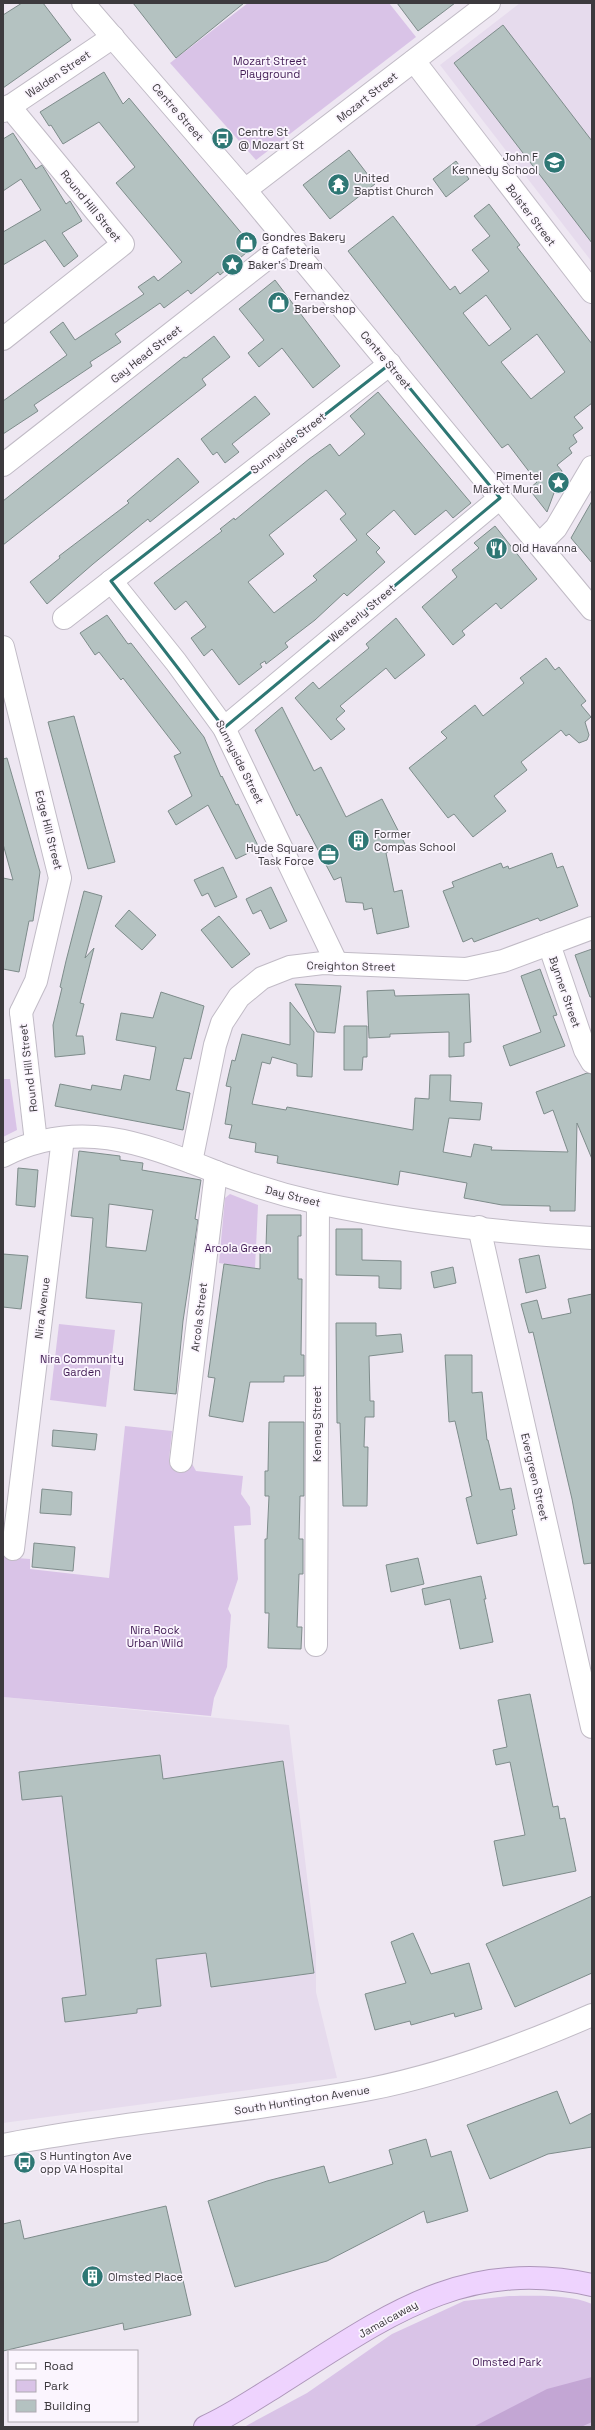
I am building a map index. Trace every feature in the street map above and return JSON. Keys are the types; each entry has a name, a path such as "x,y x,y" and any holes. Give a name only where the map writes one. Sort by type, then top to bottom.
{"highway":[{"name":"Jamaicaway","path":"205,2427 378,2324 437,2294 481,2281 519,2277 546,2277 592,2285"}],"street":[{"name":"Centre Street","path":"83,3 245,190 592,609"},
{"name":"Mozart Street","path":"245,190 486,4"},
{"name":"Walden Street","path":"6,108 113,37"},
{"name":"Bolster Street","path":"414,61 592,292"},
{"name":"Round Hill Street","path":"3,339 123,244 6,108"},
{"name":"Gay Head Street","path":"3,465 288,242"},
{"name":"Sunnyside Street","path":"64,618 390,364"},
{"path":"539,545 556,528 592,467"},
{"name":"Westerly Street","path":"224,728 500,498"},
{"name":"Sunnyside Street","path":"111,581 176,662 224,728 337,964"},
{"name":"Edge Hill Street","path":"3,647 60,878 36,981 12,1011"},
{"name":"Creighton Street","path":"191,1162 215,1045 222,1023 232,1005 253,984 276,971 300,965 337,964 466,969 503,961 592,928"},
{"name":"Bynner Street","path":"549,944 586,1050 592,1062"},
{"name":"Round Hill Street","path":"12,1011 36,1142"},
{"name":"Day Street","path":"3,1156 36,1142 87,1136 116,1138 161,1150 257,1187 318,1203 409,1219 592,1238"},
{"name":"Nira Avenue","path":"13,1549 63,1138"},
{"name":"Arcola Street","path":"181,1461 216,1172"},
{"name":"Kenney Street","path":"316,1645 318,1203"},
{"name":"Evergreen Street","path":"479,1227 592,1727"},
{"name":"South Huntington Avenue","path":"3,2145 65,2133 307,2101 388,2085 483,2057 592,2015"}],"highlighted area":[{"path":"390,364 500,498 224,728 111,581"}],"shaded area":[{"name":"John F Kennedy School","path":"520,3 592,3 592,262 440,65"},
{"path":"3,1697 289,1725 316,1952 316,1992 337,2078 3,2123"},
{"path":"592,2377 592,2422 581,2427 473,2427 547,2389"}],"green space":[{"name":"Mozart Street Playground","path":"248,3 389,3 416,37 256,160 170,63"},
{"path":"3,1079 10,1079 17,1130 3,1137"},
{"name":"Arcola Green","path":"230,1194 258,1205 255,1268 219,1263 225,1198"},
{"name":"Nira Community Garden","path":"59,1324 115,1330 106,1407 50,1400"},
{"name":"Nira Rock Urban Wild","path":"125,1426 172,1431 169,1460 191,1462 196,1471 243,1476 241,1494 250,1507 251,1525 234,1526 238,1579 228,1609 231,1615 227,1667 214,1698 211,1716 3,1697 3,1557 30,1559 30,1569 109,1578"},
{"name":"Olmsted Park","path":"509,2296 562,2297 592,2304 592,2427 244,2427 307,2393 392,2334 464,2301"}],"building":[{"path":"22,3 43,3 71,40 3,88 3,15"},
{"path":"133,3 244,3 176,58"},
{"path":"397,3 455,3 418,31"},
{"path":"503,25 592,141 592,243 454,63"},
{"path":"104,72 123,104 129,98 253,247 220,275 218,272 191,294 188,290 164,308 160,303 115,334 121,342 90,362 92,366 34,405 38,411 3,434 3,401 67,355 50,332 63,322 75,340 144,294 138,287 154,276 158,281 182,262 116,183 135,167 99,122 63,144 51,125 49,126 40,112"},
{"path":"13,133 36,169 42,165 66,204 70,201 82,221 62,233 78,256 64,267 45,240 3,265 3,232 41,210 21,179 3,191 3,139"},
{"name":"United Baptist Church","path":"349,150 375,184 330,219 303,185"},
{"path":"456,161 469,179 446,197 433,179"},
{"path":"489,204 520,245 517,247 592,344 592,403 574,417 583,428 573,435 577,442 569,448 572,453 557,465 562,471 547,512 529,489 537,482 508,444 502,448 348,251 393,216 450,290 455,286 460,294 489,271 472,250 490,236 474,216","holes":["486,295 511,329 489,346 463,313","537,334 565,372 531,399 501,362"]},
{"path":"275,280 340,366 313,388 282,348 259,367 248,353 264,340 239,309"},
{"path":"214,336 230,357 202,379 206,385 3,545 3,501 184,357 186,358"},
{"path":"378,392 471,503 453,518 446,510 415,535 394,510 366,534 380,548 376,552 385,562 347,596 344,593 315,620 285,643 288,647 266,664 265,661 260,664 262,667 239,685 212,649 204,656 191,638 206,627 186,601 175,610 154,583 222,531 220,529 234,518 235,520 309,459 330,444 339,456 365,434 350,416","holes":["326,490 346,514 340,519 357,540 313,576 317,580 274,613 248,582 284,554 269,535"]},
{"path":"255,396 270,414 232,444 239,452 225,463 217,452 213,455 201,439"},
{"path":"178,458 199,482 150,522 148,519 47,604 30,582 60,558 59,556 129,503 127,501"},
{"path":"592,501 592,563 571,538"},
{"path":"495,526 537,579 501,609 496,603 462,631 465,635 453,645 422,607 457,577 452,570 479,548 474,543"},
{"path":"107,615 128,644 131,643 204,737 221,777 222,776 236,805 238,804 259,848 236,859 208,805 176,825 168,811 192,796 174,756 181,753 123,678 121,680 99,652 95,655 80,633"},
{"path":"396,618 425,655 395,679 386,668 340,706 345,711 336,719 345,729 331,740 295,698 313,682 319,689 369,648 366,644"},
{"path":"546,658 555,670 559,667 586,701 581,705 591,717 585,722 589,735 587,740 579,743 569,734 566,736 561,730 521,762 527,770 494,796 506,811 473,837 454,814 448,818 409,768 447,738 441,732 475,705 483,716 524,683 520,678"},
{"path":"282,707 314,771 321,767 346,817 382,799 405,844 386,853 394,892 402,890 409,927 377,934 372,908 364,910 363,903 346,902 341,877 334,880 299,814 297,816 255,730"},
{"path":"74,716 115,862 88,869 48,722"},
{"path":"7,758 40,872 33,921 29,921 19,972 3,969 3,878 13,880 3,844 3,759"},
{"path":"552,853 557,868 563,866 578,906 540,921 538,918 474,942 472,938 463,942 443,891 454,887 452,882 501,863 503,868 508,866 509,869"},
{"path":"223,867 237,897 215,907 208,893 202,896 194,880"},
{"path":"271,887 287,921 270,929 261,910 253,914 246,899"},
{"path":"84,891 102,896 85,958 94,948 80,1003 84,1004 76,1036 83,1036 85,1054 55,1057 53,1025 62,988 60,987 66,961"},
{"path":"129,910 156,935 142,950 115,926"},
{"path":"219,916 250,954 232,968 201,930"},
{"path":"592,949 592,997 590,997 575,955"},
{"path":"540,969 557,1015 553,1016 565,1046 510,1066 503,1046 541,1032 521,976"},
{"path":"295,984 341,986 335,1033 317,1032"},
{"path":"394,990 395,996 469,994 471,1042 464,1043 464,1056 449,1057 449,1032 390,1034 390,1037 369,1038 367,991"},
{"path":"161,992 204,1006 191,1059 184,1058 176,1090 190,1093 183,1130 55,1106 60,1084 91,1090 92,1085 121,1090 124,1075 150,1080 156,1047 116,1040 121,1013 153,1018"},
{"path":"290,1002 314,1032 312,1077 297,1076 297,1064 272,1057 270,1064 262,1062 252,1104 286,1110 287,1107 413,1130 415,1098 429,1099 430,1075 451,1075 450,1101 482,1103 480,1120 449,1118 443,1152 471,1157 474,1144 492,1147 491,1150 568,1152 553,1110 544,1114 536,1092 587,1073 592,1074 592,1159 577,1123 575,1211 550,1211 550,1206 502,1205 464,1198 467,1183 400,1171 398,1185 277,1163 278,1156 255,1152 256,1143 229,1138 232,1125 225,1124 231,1087 226,1086 232,1060 235,1061 242,1034 290,1045"},
{"path":"344,1026 367,1026 367,1057 363,1057 362,1070 344,1070"},
{"path":"79,1151 120,1156 120,1160 143,1163 142,1170 201,1180 195,1219 198,1220 183,1321 176,1394 134,1390 142,1303 86,1298 93,1218 71,1216","holes":["109,1204 153,1210 146,1251 106,1247"]},
{"path":"18,1168 38,1170 35,1207 16,1205"},
{"path":"267,1215 301,1215 301,1236 298,1236 298,1279 302,1279 301,1355 304,1355 304,1376 284,1376 284,1382 250,1382 243,1422 209,1416 215,1378 208,1377 224,1264 260,1269 260,1246 266,1247"},
{"path":"336,1229 362,1229 362,1260 401,1261 401,1289 379,1288 379,1276 336,1275"},
{"path":"3,1254 28,1256 21,1309 3,1307"},
{"path":"539,1255 546,1288 526,1293 519,1259"},
{"path":"453,1267 456,1283 434,1288 431,1272"},
{"path":"592,1294 592,1563 584,1564 572,1499 533,1332 529,1333 521,1304 537,1300 542,1319 571,1313 568,1299"},
{"path":"336,1323 376,1323 376,1336 401,1334 403,1352 369,1356 370,1401 374,1401 374,1417 365,1417 364,1447 368,1447 367,1506 343,1506 340,1423 337,1423"},
{"path":"445,1355 472,1355 472,1393 482,1392 487,1440 500,1490 511,1488 515,1509 512,1510 517,1535 477,1544 466,1498 472,1496 455,1421 449,1422"},
{"path":"269,1422 304,1422 304,1496 300,1496 299,1539 303,1539 303,1574 299,1574 297,1627 302,1627 301,1649 268,1648 269,1613 265,1613 265,1539 267,1539 269,1496 265,1496 265,1471 268,1471"},
{"path":"53,1430 97,1434 95,1450 52,1446"},
{"path":"42,1489 72,1492 71,1515 40,1513"},
{"path":"34,1543 75,1547 73,1571 32,1567"},
{"path":"418,1558 424,1584 391,1592 386,1565"},
{"path":"481,1576 493,1642 460,1649 450,1599 425,1605 422,1589"},
{"path":"530,1694 553,1807 558,1806 560,1819 565,1818 576,1871 503,1886 494,1841 525,1835 510,1762 496,1765 493,1750 507,1747 498,1700"},
{"path":"160,1755 163,1779 283,1761 314,1973 211,1987 206,1953 156,1959 161,2006 137,2009 137,2013 65,2022 62,1998 86,1995 62,1796 22,1800 19,1772"},
{"path":"592,1896 592,1973 515,2007 486,1944"},
{"path":"413,1933 431,1974 469,1963 482,2009 455,2017 454,2013 411,2025 410,2021 375,2030 365,1994 406,1983 391,1942"},
{"path":"557,2091 570,2124 592,2113 592,2147 548,2154 490,2179 467,2125"},
{"path":"426,2139 431,2157 451,2151 468,2211 427,2223 424,2211 327,2261 235,2287 208,2201 267,2181 324,2166 329,2183 393,2164 389,2150"},
{"name":"Olmsted Place","path":"166,2206 191,2315 124,2330 123,2323 3,2351 3,2224 20,2220 24,2239"}],"place":[{"name":"Centre St @ Mozart St","path":"223,138"},
{"name":"John F Kennedy School","path":"554,163"},
{"name":"United Baptist Church","path":"339,184"},
{"name":"Gondres Bakery & Cafeteria","path":"247,243"},
{"name":"Baker's Dream","path":"233,265"},
{"name":"Fernandez Barbershop","path":"279,302"},
{"name":"Pimentel Market Mural","path":"558,482"},
{"name":"Old Havanna","path":"497,548"},
{"name":"Former Compas School","path":"358,840"},
{"name":"Hyde Square Task Force","path":"329,854"},
{"name":"S Huntington Ave opp VA Hospital","path":"25,2162"},
{"name":"Olmsted Place","path":"93,2277"}]}
